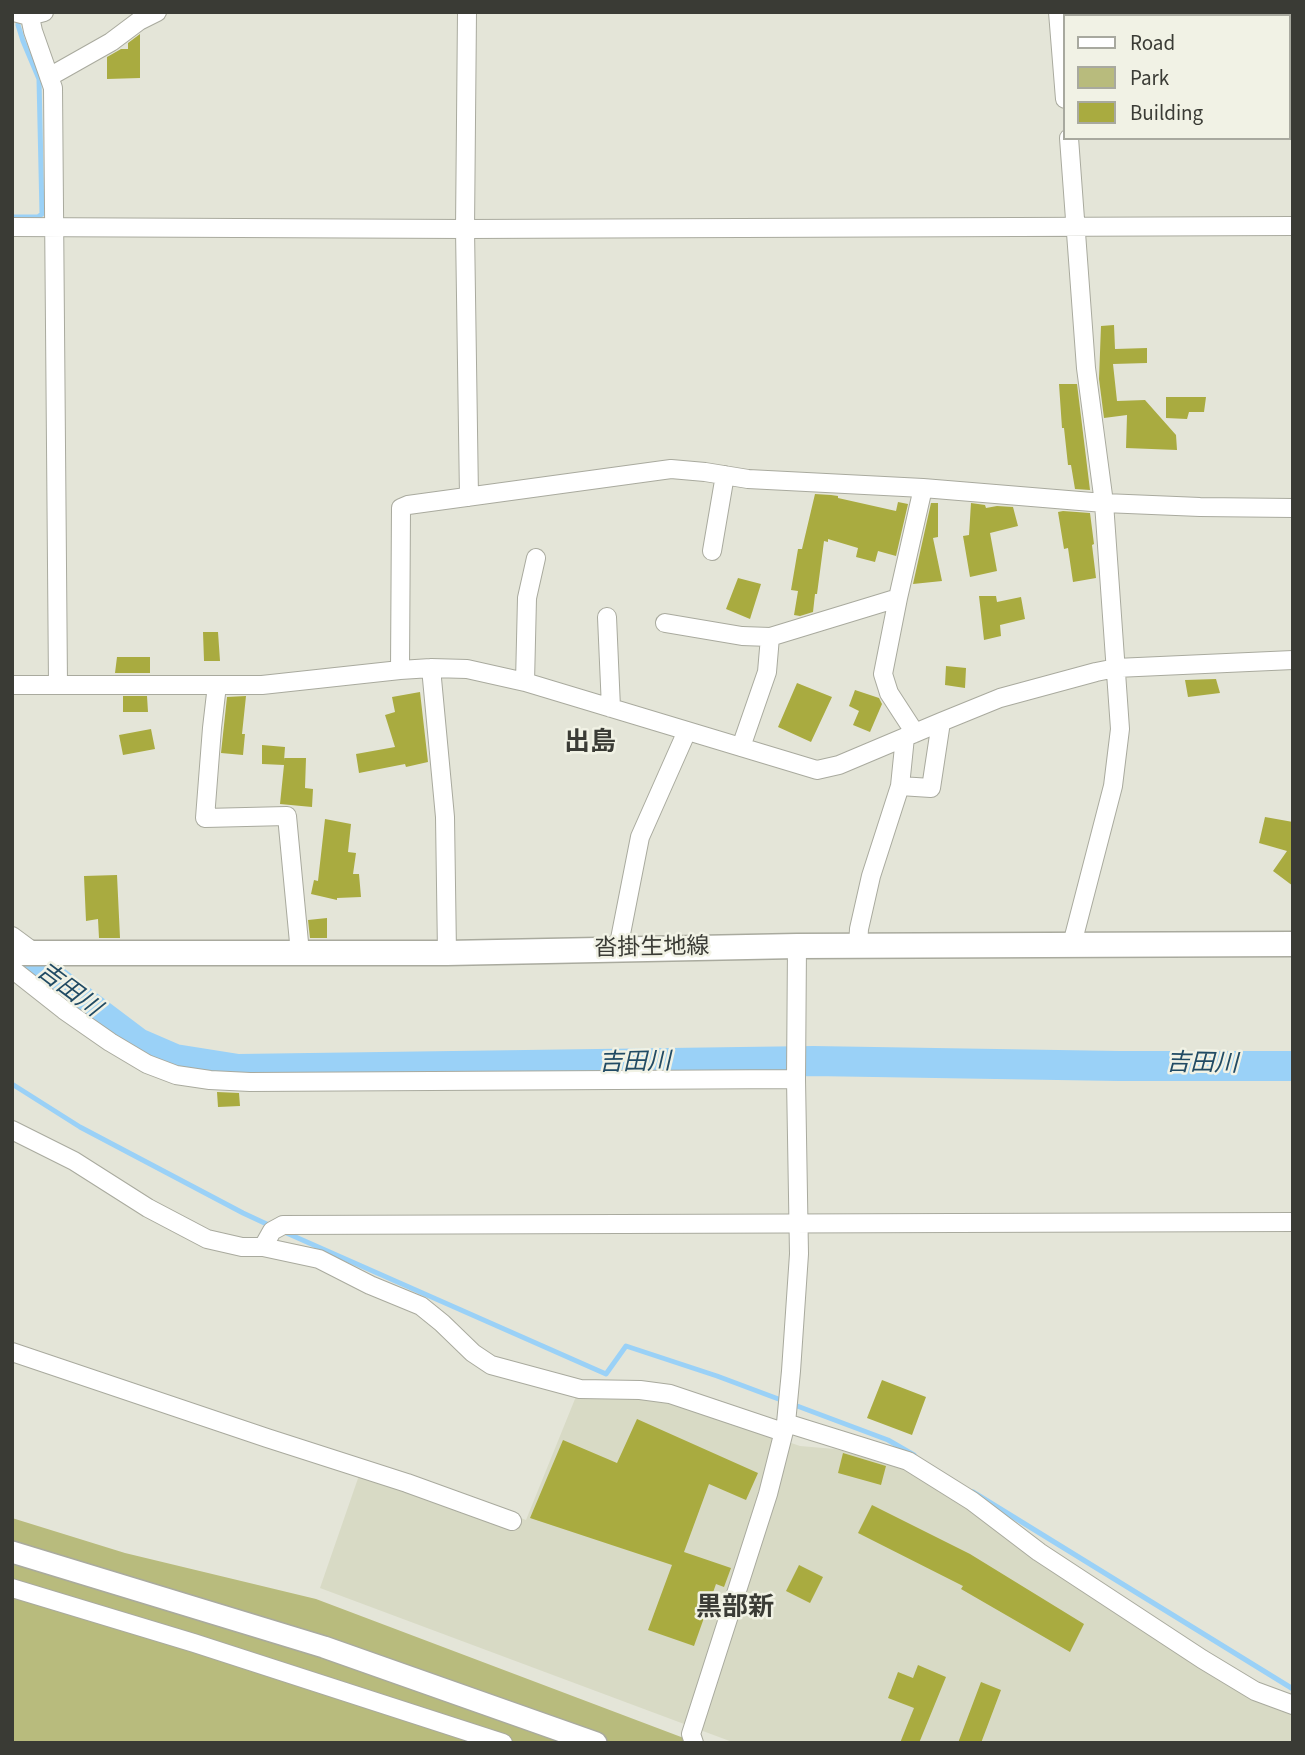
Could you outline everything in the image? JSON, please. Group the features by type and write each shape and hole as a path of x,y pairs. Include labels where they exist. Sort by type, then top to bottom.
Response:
{"main road":[{"name":"沓掛生地線","path":"27,953 447,953 797,946 1293,944"}],"street":[{"path":"49,77 111,42 139,20 158,12"},
{"path":"467,12 465,229 469,497"},
{"path":"1058,12 1064,87"},
{"path":"29,13 53,88 58,684"},
{"path":"1069,140 1086,368 1104,503 1121,729 1113,786 1072,944"},
{"path":"12,228 1293,226"},
{"path":"400,670 401,508 408,505 671,469 705,471 748,479 923,488 1104,503 1293,508"},
{"path":"712,551 725,475"},
{"path":"858,946 859,929 871,876 900,786 910,735 889,693 883,674 923,488"},
{"path":"525,682 527,598 536,558"},
{"path":"664,623 741,636 769,637 898,598"},
{"path":"607,617 611,708"},
{"path":"741,747 767,672 769,637"},
{"path":"12,685 262,685 400,670 467,669 525,682 817,770 839,765 1000,698 1116,668 1293,660"},
{"path":"431,668 445,817 447,953"},
{"path":"217,685 205,818 288,816 300,953"},
{"path":"900,786 931,788 941,722"},
{"path":"618,950 640,837 687,731"},
{"path":"12,936 27,953"},
{"path":"694,1743 691,1734 768,1494 785,1427 799,1254 797,946"},
{"path":"12,969 64,1010 147,1064 176,1075 210,1080 796,1079"},
{"path":"12,1130 74,1161 148,1208 207,1239 242,1247 264,1247 319,1259 370,1285 421,1306 442,1322 473,1353 491,1365 580,1389 639,1390 670,1394 908,1461 972,1501 1039,1552 1202,1659 1255,1691 1293,1705"},
{"path":"264,1247 272,1231 283,1225 1293,1222"},
{"path":"12,1352 407,1483 512,1521"},
{"path":"12,1552 324,1647 596,1743"},
{"path":"12,1588 206,1647 503,1743"}],"shaded area":[{"path":"577,1394 660,1398 800,1446 835,1449 896,1464 927,1478 999,1533 1128,1621 1255,1701 1293,1713 1293,1743 735,1743 320,1588 364,1461 526,1520"}],"green space":[{"path":"12,1518 125,1553 316,1599 697,1743 12,1743"}],"building":[{"path":"140,34 140,78 107,79 107,57 121,49 128,49 128,43"},
{"path":"1114,325 1115,349 1147,348 1147,363 1113,364 1117,401 1145,400 1176,435 1177,450 1126,448 1127,415 1104,418 1099,379 1101,326"},
{"path":"1059,384 1077,384 1090,490 1075,489 1062,428"},
{"path":"1166,397 1206,397 1204,412 1189,412 1187,419 1166,418"},
{"path":"815,494 838,496 896,511 898,502 908,504 896,556 878,551 875,562 856,557 858,548 828,539 828,542 824,541 813,612 800,616 794,615 798,591 791,590 798,549 802,549"},
{"path":"931,503 938,503 938,537 933,538 942,581 913,584"},
{"path":"971,503 985,505 986,508 1013,507 1018,526 990,533 997,571 970,577 963,536 969,535"},
{"path":"1058,512 1090,513 1096,578 1073,582 1068,548 1064,549"},
{"path":"738,578 761,584 750,619 726,609"},
{"path":"979,596 996,596 997,602 1021,597 1025,619 1000,625 1001,636 984,640"},
{"path":"203,632 218,632 220,661 204,661"},
{"path":"117,657 150,657 150,673 115,673"},
{"path":"946,666 966,668 965,688 945,685"},
{"path":"1216,679 1220,693 1188,697 1185,680"},
{"path":"797,683 832,697 811,742 778,727"},
{"path":"855,690 879,698 882,704 870,732 853,725 859,711 849,706"},
{"path":"420,692 428,762 359,773 356,754 395,747 385,715 395,712 392,697"},
{"path":"123,696 147,696 148,712 123,712"},
{"path":"246,696 243,755 221,753 227,697"},
{"path":"151,729 155,749 123,755 119,735"},
{"path":"262,745 285,747 284,758 306,758 305,788 313,789 312,807 280,804 284,765 262,764"},
{"path":"1265,817 1293,822 1293,886 1273,871 1287,851 1259,843"},
{"path":"325,819 351,824 348,852 356,853 353,874 359,874 361,897 337,900 311,894 314,880 318,881"},
{"path":"117,875 120,938 99,938 98,919 86,921 84,876"},
{"path":"327,918 327,938 310,938 308,920"},
{"path":"217,1092 239,1093 240,1106 218,1107"},
{"path":"882,1380 926,1397 912,1435 867,1418"},
{"path":"637,1419 758,1473 746,1500 709,1484 684,1552 731,1568 724,1587 716,1584 694,1646 648,1630 672,1565 530,1518 563,1440 617,1463"},
{"path":"843,1453 886,1466 881,1485 838,1473"},
{"path":"872,1505 970,1554 1084,1624 1070,1652 961,1589 963,1586 858,1533"},
{"path":"799,1565 823,1577 810,1603 786,1591"},
{"path":"918,1665 946,1677 919,1743 900,1743 914,1708 888,1698 898,1672 913,1678"},
{"path":"981,1682 1001,1690 981,1743 958,1743"}],"waterway":[{"path":"12,217 38,217 42,214 39,79 23,41 18,25 19,15"},
{"name":"吉田川","path":"12,948 138,1043 175,1059 238,1069 813,1061 1293,1066"},
{"path":"12,1084 80,1127 273,1227"},
{"path":"282,1231 606,1374 626,1346 717,1376 888,1440 914,1455"},
{"path":"973,1492 1293,1689"}],"district":[{"name":"出島","path":"590,744"},
{"name":"黒部新","path":"735,1609"}]}
